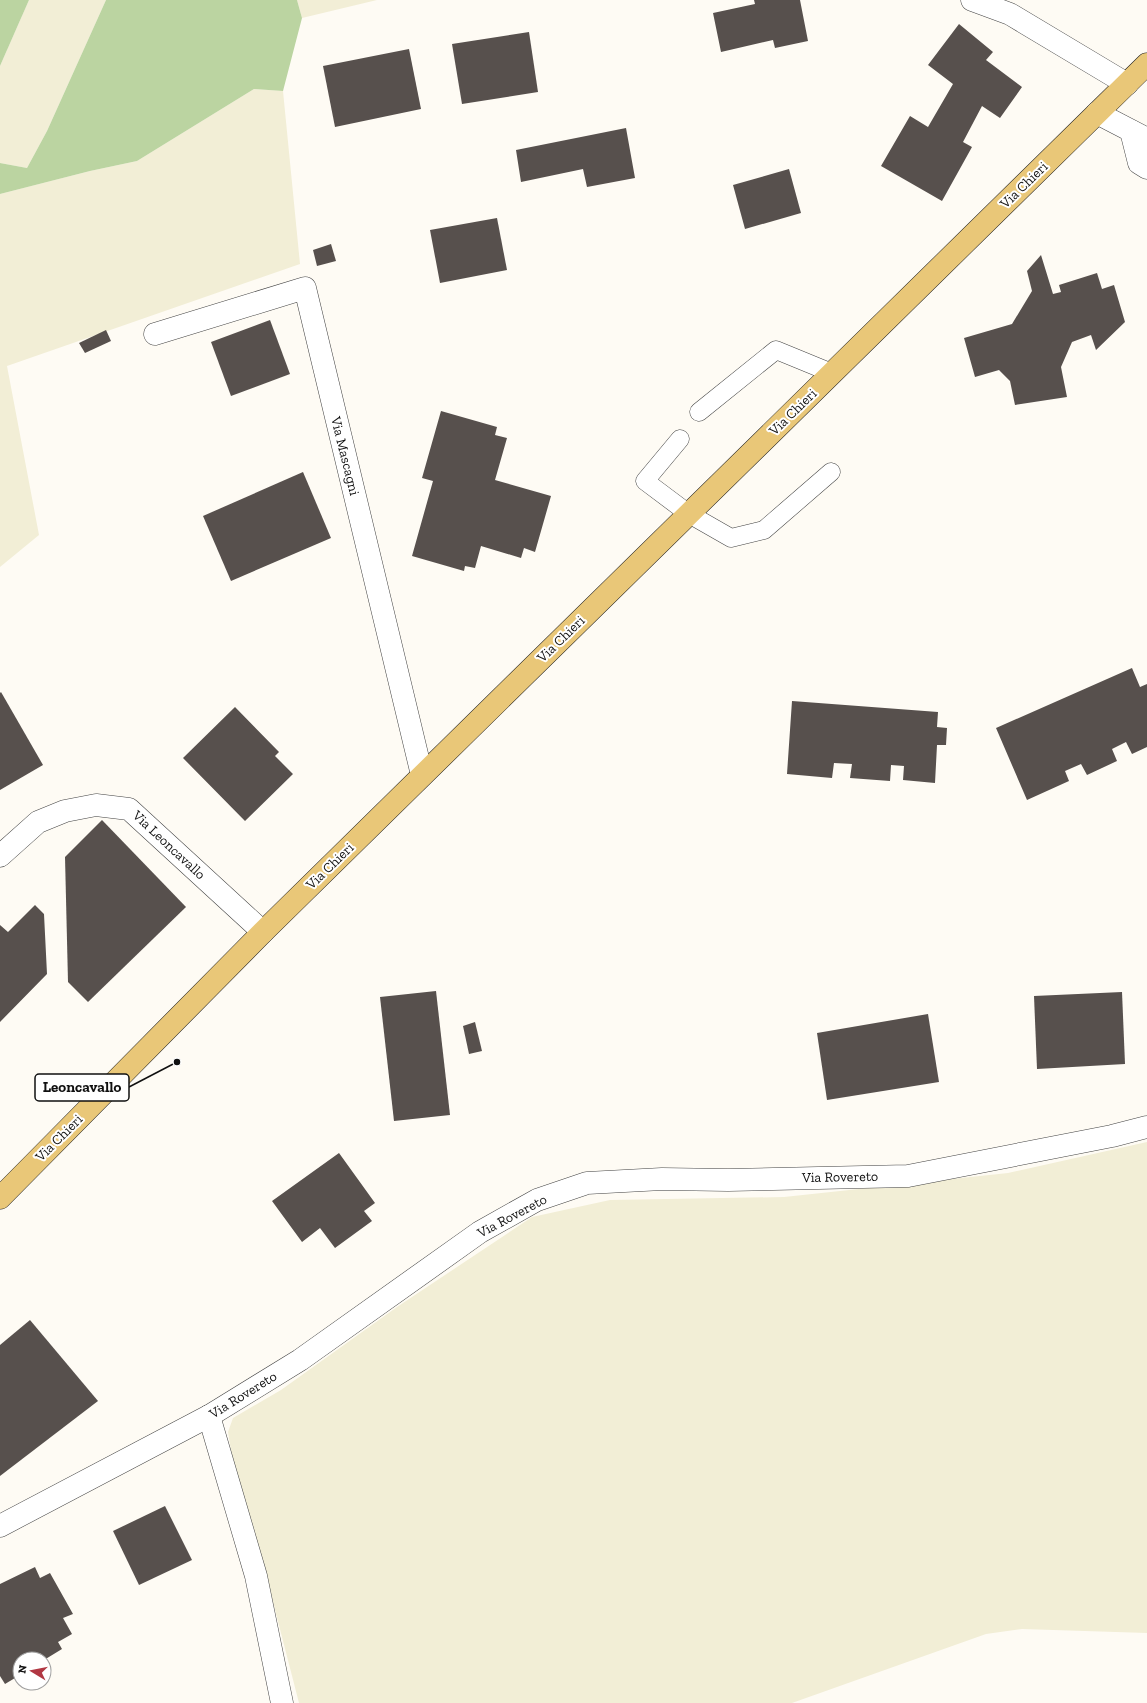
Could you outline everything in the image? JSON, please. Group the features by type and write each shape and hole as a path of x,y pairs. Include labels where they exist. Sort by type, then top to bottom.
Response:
{"main road":[{"name":"Via Chieri","path":"0,1198 263,932 1147,64"}],"street":[{"path":"972,0 1010,14 1127,84"},
{"path":"1097,113 1139,135 1139,163 1147,168"},
{"name":"Via Mascagni","path":"155,334 305,288 422,775"},
{"name":"Via Leoncavallo","path":"0,856 38,822 65,810 96,805 129,809 263,932"},
{"name":"Via Rovereto","path":"0,1526 209,1416 300,1360 480,1232 537,1200 587,1183 662,1179 736,1180 908,1176 1112,1136 1147,1127"},
{"path":"209,1416 256,1576 282,1703"}],"lane":[{"path":"699,412 776,350 832,373"},
{"path":"680,440 645,481 689,514 731,538 764,530 831,472"}],"shaded area":[{"path":"29,0 106,0 47,131 27,168 0,163 0,66"},
{"path":"297,0 377,0 302,18"},
{"path":"254,89 283,91 300,264 7,366 39,535 0,567 0,194 90,171 137,161"},
{"path":"1147,1142 1147,1633 1022,1629 986,1634 792,1703 299,1703 273,1602 233,1463 228,1432 233,1418 281,1390 397,1307 532,1217 610,1200 784,1197 1008,1173"}],"green space":[{"path":"0,0 29,0 0,66"},
{"path":"106,0 297,0 302,18 283,91 254,89 137,161 90,171 0,194 0,163 27,168 47,131"}],"building":[{"path":"754,0 800,0 808,41 775,48 773,40 721,52 713,13 755,4"},
{"path":"959,24 993,52 986,60 1022,87 1000,118 982,106 963,142 972,147 942,201 881,166 910,116 928,127 953,84 928,65"},
{"path":"529,32 538,92 462,104 452,44"},
{"path":"409,49 421,109 335,127 323,66"},
{"path":"626,128 635,178 587,187 583,169 521,182 516,150"},
{"path":"789,169 801,213 745,229 733,185"},
{"path":"497,218 507,270 440,283 430,230"},
{"path":"331,244 336,261 317,266 313,250"},
{"path":"1041,255 1053,294 1061,292 1059,285 1097,273 1102,289 1114,285 1125,322 1096,350 1091,335 1072,342 1061,367 1067,397 1015,405 1010,381 999,370 975,377 964,338 1012,324 1032,291 1027,271"},
{"path":"270,320 290,374 231,396 211,342"},
{"path":"106,330 111,341 85,353 79,343"},
{"path":"441,411 497,427 495,435 507,438 495,480 551,496 535,552 524,548 521,558 481,546 475,568 465,566 464,571 412,556 433,481 422,478"},
{"path":"303,472 331,538 231,581 203,516"},
{"path":"1132,668 1140,687 1147,684 1147,747 1132,754 1126,742 1112,749 1117,761 1087,775 1081,764 1065,771 1069,781 1027,800 996,728"},
{"path":"1,692 43,765 0,790 0,693"},
{"path":"792,701 938,712 937,727 947,728 946,745 937,745 935,783 903,780 904,766 891,765 890,781 850,778 852,764 834,763 832,778 787,774"},
{"path":"235,707 279,752 275,756 293,774 245,821 183,758"},
{"path":"102,820 186,907 88,1002 68,982 65,857"},
{"path":"35,905 44,914 47,974 0,1022 0,925 8,932"},
{"path":"436,991 450,1115 394,1121 380,997"},
{"path":"1122,992 1125,1064 1037,1069 1034,996"},
{"path":"928,1014 939,1082 827,1100 817,1033"},
{"path":"475,1022 482,1051 469,1054 463,1026"},
{"path":"339,1153 375,1203 364,1211 372,1221 335,1248 320,1228 302,1242 272,1201"},
{"path":"30,1320 98,1401 0,1476 0,1345"},
{"path":"165,1506 192,1560 139,1585 113,1531"},
{"path":"35,1567 40,1578 50,1573 73,1614 63,1618 72,1634 58,1642 62,1649 52,1655 52,1651 12,1651 12,1680 5,1684 0,1676 0,1584"}],"place":[{"name":"Leoncavallo","path":"177,1062"}]}
